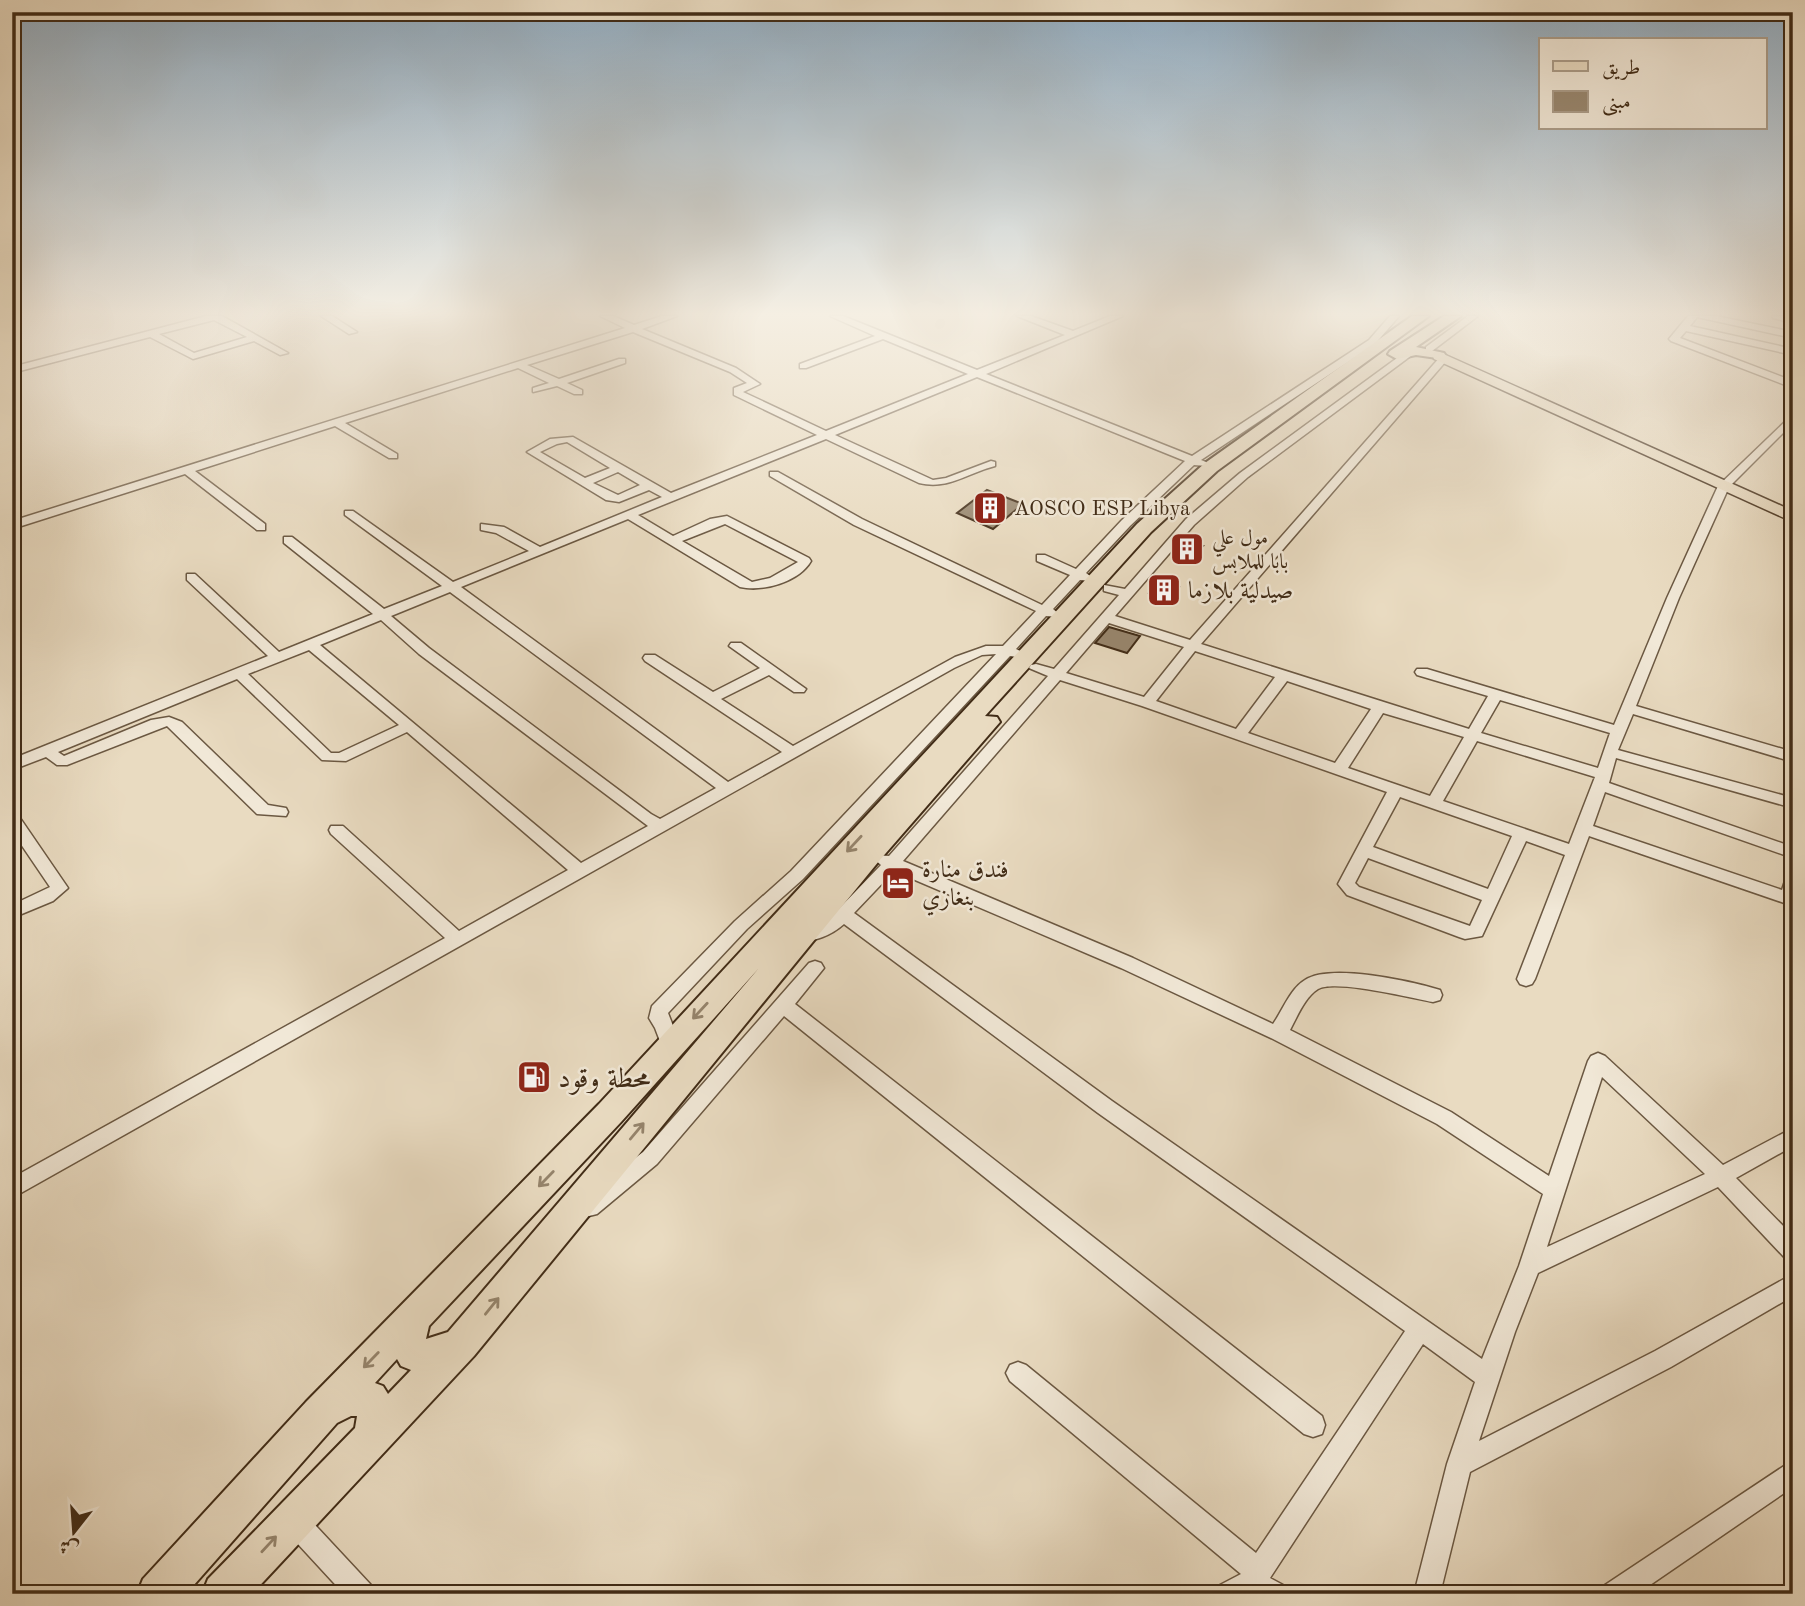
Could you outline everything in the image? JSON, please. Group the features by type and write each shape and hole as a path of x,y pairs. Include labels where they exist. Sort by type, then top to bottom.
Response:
{"highway":[{"path":"223,1594 461,1344 560,1222 804,934 881,859 1031,662 1052,614 1102,585 1114,548 1202,464 1339,391"},
{"path":"158,1594 319,1415 610,1113 670,1044 1102,585 1223,473 1281,430 1347,391"},
{"path":"417,1313 408,1328 408,1342 414,1354 430,1357 461,1344"},
{"path":"319,1415 345,1397 370,1399 375,1405 376,1417 370,1441"}],"main road":[{"path":"1520,391 1793,517"}],"street":[{"path":"12,525 432,391"},
{"path":"738,391 824,436 931,484 944,484 981,466 992,464"},
{"path":"12,765 937,391"},
{"path":"1021,391 1202,464 1304,391"},
{"path":"1147,703 1388,391"},
{"path":"1526,979 1618,731 1673,598 1724,486 1793,417"},
{"path":"335,422 393,456"},
{"path":"650,485 614,499 532,452 538,446 566,439 650,485 671,498"},
{"path":"583,482 619,468"},
{"path":"186,470 199,477 261,527"},
{"path":"774,474 858,522 1052,614"},
{"path":"349,513 727,789"},
{"path":"629,515 672,541 754,587 799,568 805,561 727,520 714,522 672,541"},
{"path":"485,527 500,530 539,551"},
{"path":"288,540 424,651 645,818 660,826"},
{"path":"1041,558 1102,585 1108,618"},
{"path":"191,577 277,657"},
{"path":"1031,662 1108,618 1380,707 1472,734 1793,853"},
{"path":"310,644 579,871"},
{"path":"736,646 799,689"},
{"path":"12,1189 456,938 979,650 1031,662 1575,852"},
{"path":"650,658 792,751"},
{"path":"712,698 769,669"},
{"path":"1422,672 1618,731"},
{"path":"239,673 327,757 341,758 408,726"},
{"path":"1239,735 1284,676"},
{"path":"1434,803 1496,694"},
{"path":"1339,769 1380,707"},
{"path":"1628,708 1793,757"},
{"path":"47,750 62,762 156,723 169,721 177,725 263,810 280,812"},
{"path":"1610,752 1793,803"},
{"path":"1396,789 1346,884 1348,888 1465,933 1476,932 1522,833"},
{"path":"12,819 60,888 47,897 12,912"},
{"path":"1582,828 1790,899 1793,879"},
{"path":"338,830 456,938"},
{"path":"1364,850 1492,897"},
{"path":"804,934 824,929 843,914 881,859 1127,963 1277,1032 1444,1118 1555,1191"},
{"path":"843,914 1105,1107 1489,1378"},
{"path":"560,1222 593,1205 650,1158 815,968"},
{"path":"1277,1032 1311,984 1325,979 1355,981 1433,995"},
{"path":"783,1005 1313,1425"},
{"path":"1427,1594 1459,1464 1503,1332 1530,1266 1598,1061 1721,1176 1793,1251"},
{"path":"1530,1266 1721,1176 1793,1136"},
{"path":"1459,1464 1663,1359 1793,1284"},
{"path":"1018,1373 1252,1586 1420,1328"},
{"path":"1614,1594 1793,1472"},
{"path":"292,1519 362,1594"}],"building":[{"name":"AOSCO ESP Libya","path":"987,490 1023,504 993,529 957,513"},
{"name":"مول علي بابا للملابس","path":"1184,540 1203,546 1190,558 1173,553"},
{"name":"صيدلية بلازما","path":"1159,582 1179,587 1169,599 1149,593"},
{"path":"1109,627 1140,636 1127,653 1095,643"}],"place":[{"name":"AOSCO ESP Libya","path":"990,508"},
{"name":"مول علي بابا للملابس","path":"1187,549"},
{"name":"صيدلية بلازما","path":"1164,590"},
{"name":"فندق منارة بنغازي","path":"898,883"},
{"name":"محطة وقود","path":"534,1077"}]}
